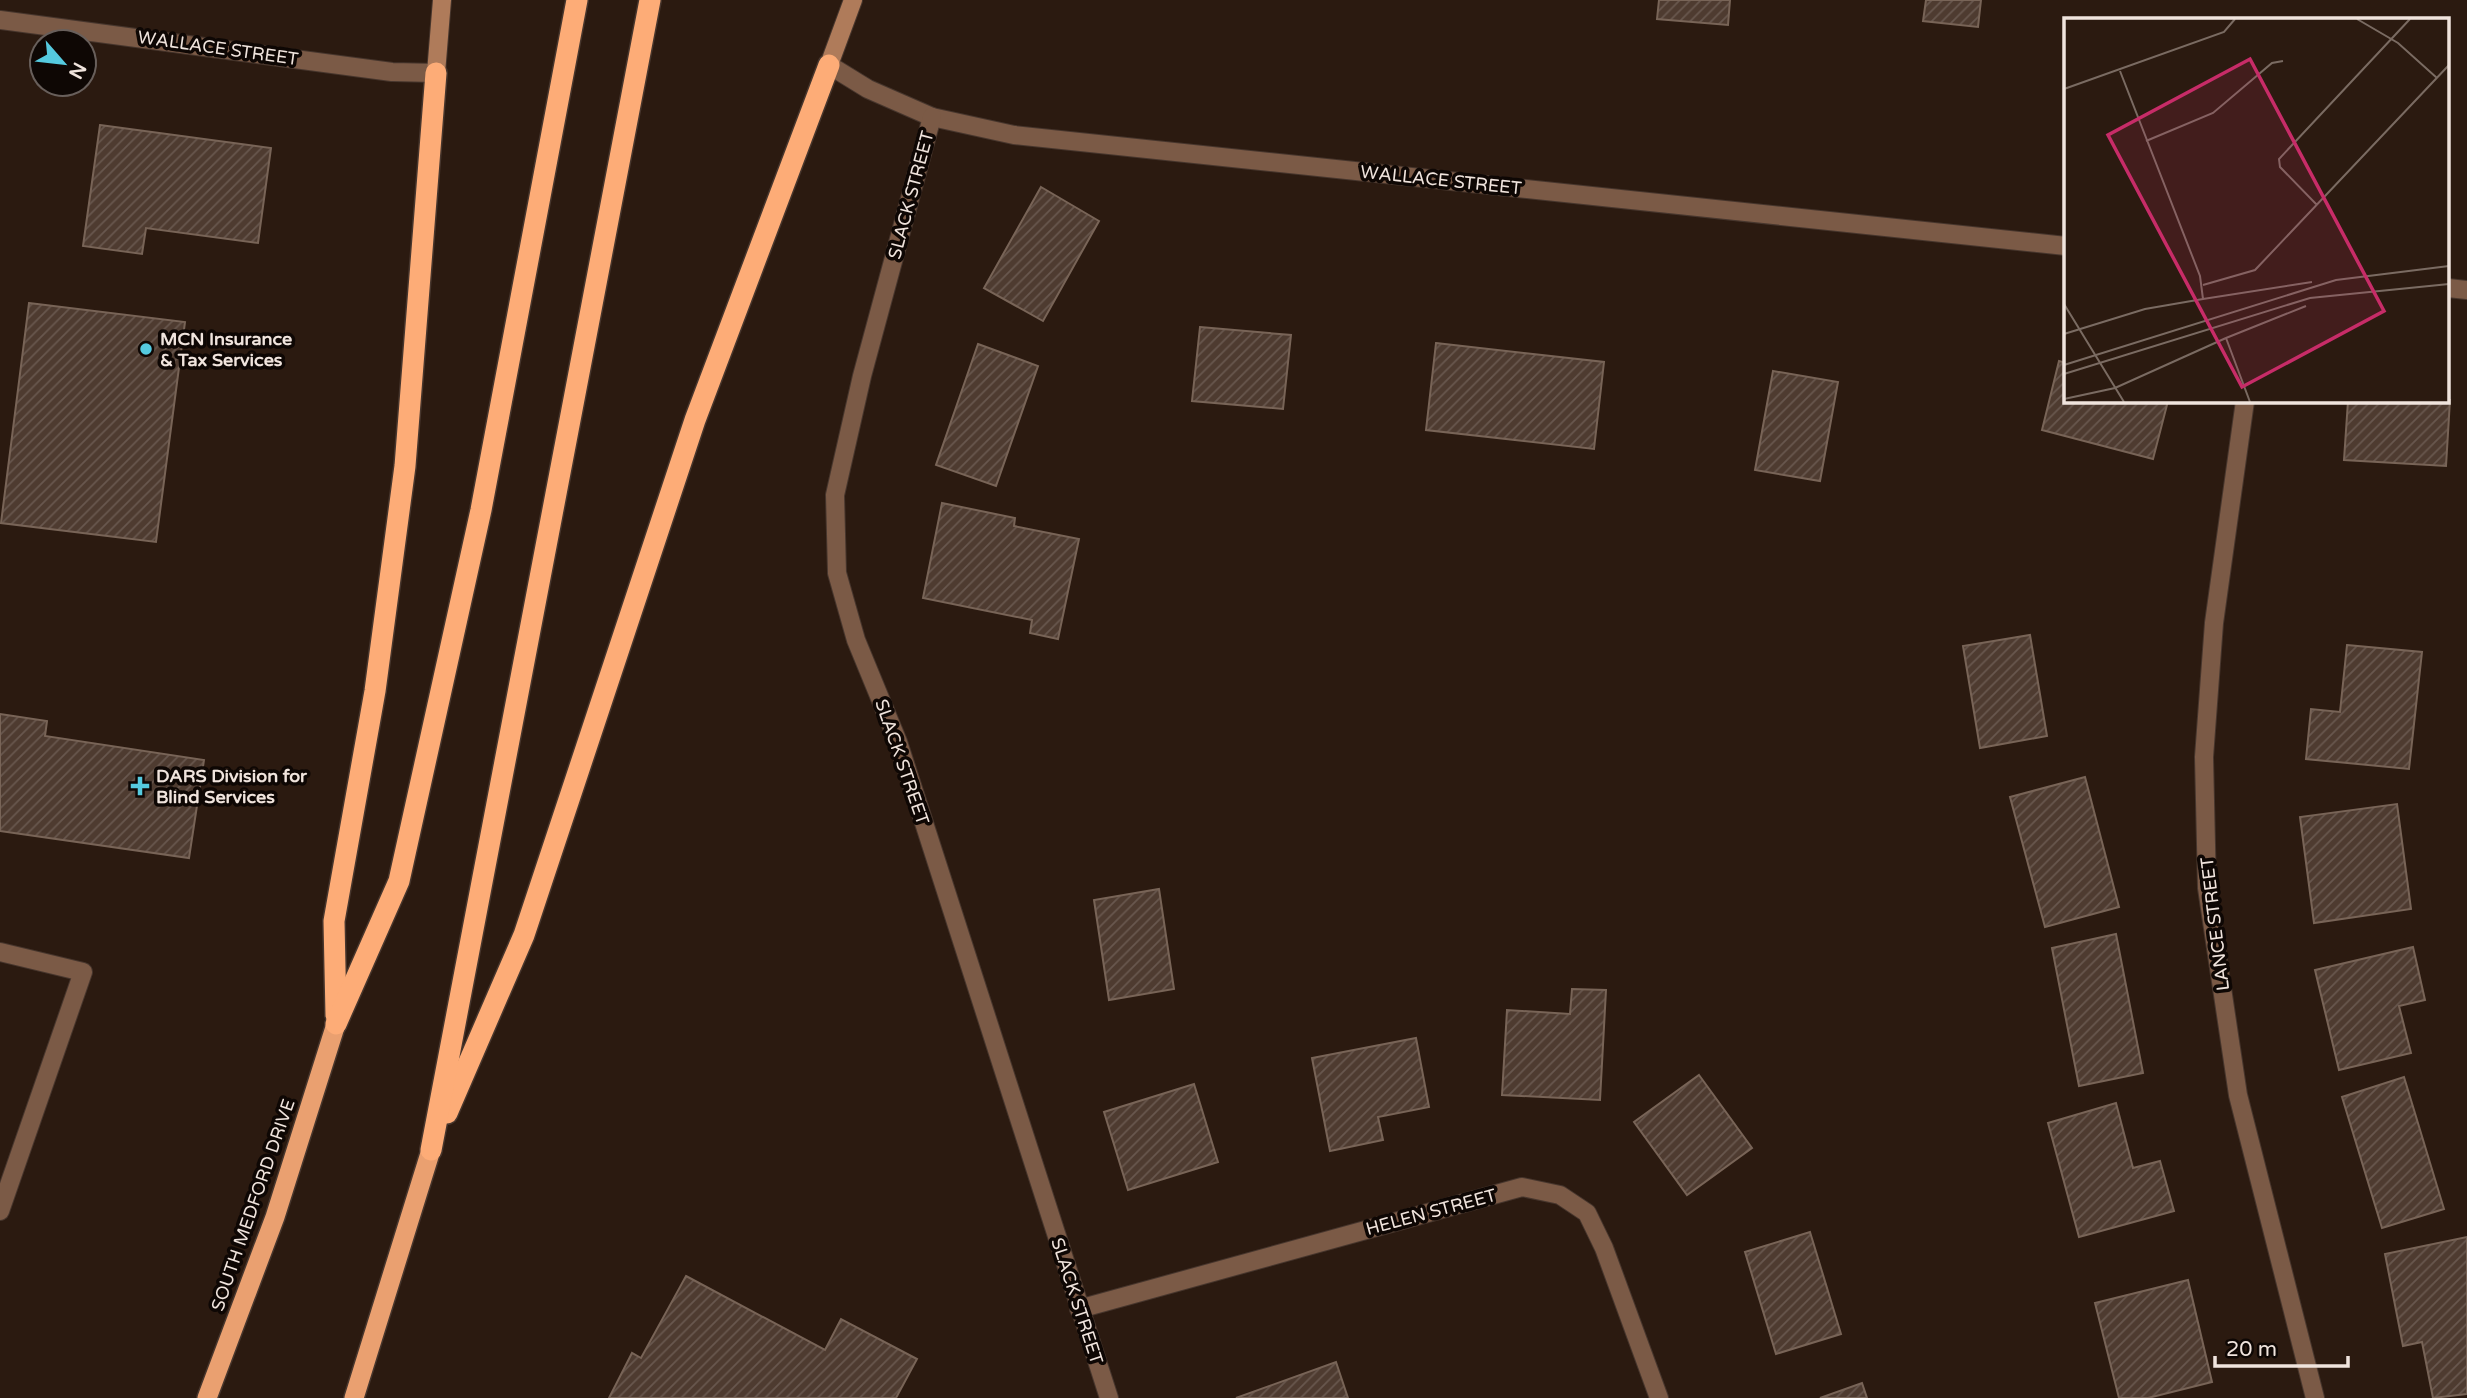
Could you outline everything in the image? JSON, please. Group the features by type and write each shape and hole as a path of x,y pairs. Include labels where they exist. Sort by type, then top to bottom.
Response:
{"highway":[{"path":"336,1024 399,881 481,510 577,0"},
{"path":"431,1150 650,0"},
{"path":"354,1398 431,1150 524,935 695,420 829,65"},
{"path":"336,1024 334,920 375,691 405,466 436,74"},
{"name":"SOUTH MEDFORD DRIVE","path":"207,1398 275,1217 336,1024"}],"main road":[{"path":"436,74 442,0"},
{"path":"829,65 853,0"}],"street":[{"name":"WALLACE STREET","path":"0,20 392,72 436,74"},
{"name":"WALLACE STREET","path":"829,65 868,89 932,117 1014,135 2064,246"},
{"name":"SLACK STREET","path":"932,117 862,376 835,495 836,573 856,640 898,742 1109,1398"},
{"name":"LANCE STREET","path":"2245,402 2214,622 2204,757 2207,888 2238,1095 2315,1398"},
{"path":"0,952 83,972 0,1211"},
{"name":"HELEN STREET","path":"1079,1309 1522,1187 1560,1195 1587,1213 1604,1248 1659,1398"}],"building":[{"path":"1659,0 1730,0 1728,25 1657,19"},
{"path":"1926,0 1981,0 1978,27 1923,21"},
{"path":"100,125 271,148 258,243 146,228 142,254 83,246"},
{"path":"1041,187 1099,221 1043,321 984,288"},
{"path":"29,303 185,322 156,542 1,523"},
{"path":"1200,327 1291,335 1283,409 1192,401"},
{"path":"1436,343 1604,362 1594,449 1426,430"},
{"path":"978,344 1038,366 996,486 936,465"},
{"path":"2059,361 2064,362 2064,402 2168,402 2153,459 2042,430"},
{"path":"1773,371 1838,382 1820,481 1755,470"},
{"path":"2348,402 2450,402 2446,466 2344,460"},
{"path":"942,503 1015,518 1014,526 1079,539 1058,639 1030,633 1032,620 923,598"},
{"path":"2030,635 2047,736 1980,748 1963,646"},
{"path":"2347,645 2422,652 2409,769 2306,759 2311,709 2340,712"},
{"path":"0,714 47,721 45,736 204,760 189,858 0,831"},
{"path":"2085,777 2119,907 2045,927 2010,797"},
{"path":"2397,804 2411,909 2314,923 2300,817"},
{"path":"1159,889 1174,989 1109,1000 1094,900"},
{"path":"2116,934 2143,1073 2079,1086 2052,948"},
{"path":"2413,947 2425,1000 2399,1006 2411,1053 2339,1070 2315,970"},
{"path":"1572,989 1606,990 1600,1100 1502,1095 1507,1010 1570,1014"},
{"path":"1416,1038 1429,1107 1378,1117 1383,1140 1330,1151 1312,1058"},
{"path":"1699,1075 1752,1148 1687,1195 1634,1122"},
{"path":"2404,1077 2444,1209 2382,1228 2342,1097"},
{"path":"1194,1084 1218,1162 1128,1190 1104,1112"},
{"path":"2116,1103 2133,1168 2160,1161 2174,1211 2079,1237 2048,1123"},
{"path":"1810,1232 1841,1334 1776,1354 1745,1252"},
{"path":"2467,1237 2467,1394 2433,1398 2422,1342 2403,1346 2385,1254"},
{"path":"686,1276 825,1350 841,1319 917,1359 896,1398 609,1398 632,1353 641,1358"},
{"path":"2188,1280 2212,1382 2148,1398 2119,1398 2095,1303"},
{"path":"1336,1362 1348,1398 1236,1398"},
{"path":"1862,1383 1867,1398 1820,1398"}],"place":[{"name":"MCN Insurance & Tax Services","path":"146,349"},
{"name":"DARS Division for Blind Services","path":"140,786"}]}
